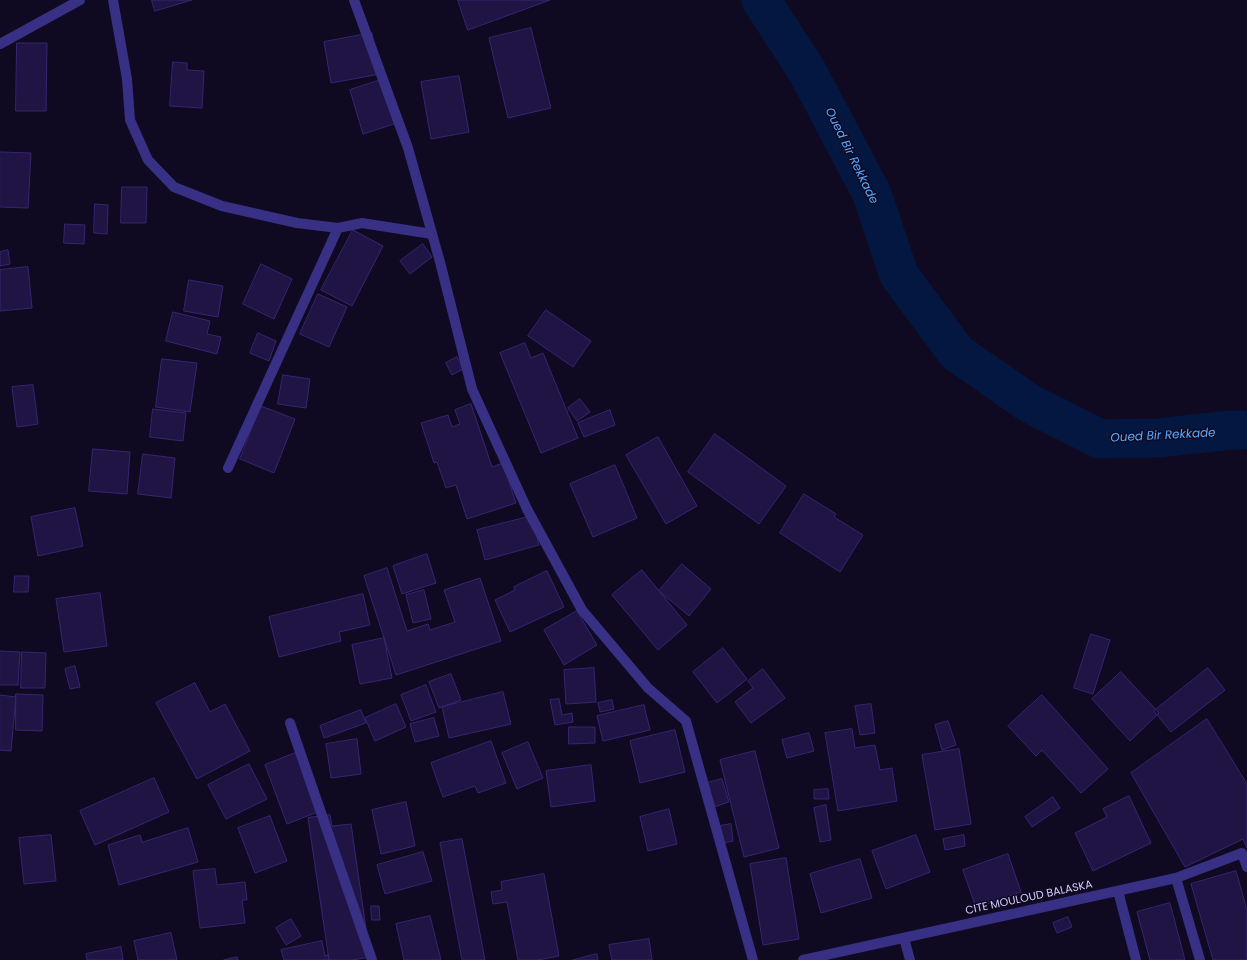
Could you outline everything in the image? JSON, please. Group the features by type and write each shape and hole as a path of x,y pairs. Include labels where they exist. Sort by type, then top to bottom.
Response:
{"street":[{"path":"0,44 80,0"},
{"path":"113,0 126,79 130,120 148,160 174,187 222,206 297,223 338,228 362,223 432,234"},
{"path":"354,0 408,148 472,389 527,509 582,610 648,688 686,721 753,960"},
{"path":"228,468 338,228"},
{"path":"290,724 372,960"},
{"name":"CITE MOULOUD BALASKA","path":"803,960 1176,878 1242,853 1247,867"},
{"path":"1176,878 1200,960"},
{"path":"1118,891 1136,960"},
{"path":"904,938 910,960"}],"building":[{"path":"152,0 192,0 155,11"},
{"path":"458,0 550,0 468,30"},
{"path":"531,28 551,108 508,118 489,38"},
{"path":"372,33 380,74 331,83 324,42"},
{"path":"17,43 47,43 46,111 16,111"},
{"path":"173,62 187,63 187,70 204,71 202,108 170,106"},
{"path":"459,76 469,132 431,139 421,82"},
{"path":"384,79 397,123 363,134 350,90"},
{"path":"0,152 31,153 28,208 0,207"},
{"path":"122,187 147,187 146,223 121,223"},
{"path":"95,204 108,205 107,234 94,233"},
{"path":"65,224 85,225 84,244 64,243"},
{"path":"353,230 383,246 352,306 321,290"},
{"path":"423,244 432,257 410,274 400,261"},
{"path":"8,250 10,264 0,266 0,252"},
{"path":"261,264 292,279 274,319 243,304"},
{"path":"28,267 32,308 0,311 0,270"},
{"path":"189,280 223,286 218,317 184,311"},
{"path":"318,294 347,307 329,347 300,334"},
{"path":"546,310 591,341 573,367 528,336"},
{"path":"173,312 210,321 207,334 221,337 217,354 166,341"},
{"path":"258,333 276,341 269,361 250,353"},
{"path":"525,343 531,358 543,353 578,438 541,453 500,353"},
{"path":"457,357 463,369 452,375 446,363"},
{"path":"162,359 197,363 190,412 156,407"},
{"path":"283,375 310,379 306,408 278,404"},
{"path":"33,385 38,424 17,427 12,387"},
{"path":"580,399 590,412 577,421 568,408"},
{"path":"471,404 492,467 503,463 516,503 467,519 456,485 446,488 437,462 434,463 421,423 448,415 452,427 460,424 455,410"},
{"path":"261,406 295,419 274,473 240,459"},
{"path":"153,409 186,413 183,441 150,437"},
{"path":"610,410 615,425 584,437 578,423"},
{"path":"715,434 786,486 759,524 688,472"},
{"path":"658,437 697,506 666,524 626,455"},
{"path":"93,449 130,452 127,494 89,491"},
{"path":"143,454 175,458 171,498 138,494"},
{"path":"615,465 637,518 593,537 570,484"},
{"path":"804,494 836,514 834,517 863,535 840,572 780,533"},
{"path":"75,508 83,546 38,556 31,517"},
{"path":"532,516 539,545 485,560 477,530"},
{"path":"427,554 436,583 402,594 393,566"},
{"path":"682,564 711,589 689,616 659,591"},
{"path":"387,568 407,631 428,624 430,630 455,622 444,590 480,578 501,641 396,675 364,576"},
{"path":"642,570 687,625 658,650 612,595"},
{"path":"547,571 564,607 510,632 495,600 515,590 514,587"},
{"path":"15,576 29,576 28,592 14,592"},
{"path":"424,590 431,619 413,623 406,595"},
{"path":"100,593 107,646 64,652 56,599"},
{"path":"363,594 370,625 339,632 341,641 279,657 269,617"},
{"path":"577,611 597,645 564,665 544,630"},
{"path":"1091,634 1110,640 1093,694 1074,688"},
{"path":"384,638 392,678 360,684 352,645"},
{"path":"723,648 747,679 717,703 693,672"},
{"path":"0,651 20,652 18,685 0,685"},
{"path":"22,652 46,653 45,688 21,688"},
{"path":"75,666 80,687 70,689 65,669"},
{"path":"594,668 596,702 566,704 564,670"},
{"path":"1208,668 1225,690 1171,732 1154,711"},
{"path":"763,669 785,698 751,723 735,702 753,688 748,681"},
{"path":"1121,672 1159,713 1130,741 1092,699"},
{"path":"451,674 461,700 439,708 429,682"},
{"path":"195,683 210,712 225,704 250,751 197,779 156,703"},
{"path":"426,685 436,712 411,721 401,695"},
{"path":"503,692 511,724 449,738 442,707"},
{"path":"16,694 43,695 42,731 16,730"},
{"path":"0,695 16,697 11,751 0,750"},
{"path":"1042,695 1108,769 1081,793 1042,750 1036,756 1008,726"},
{"path":"559,699 562,715 572,713 573,722 555,725 550,700"},
{"path":"612,700 614,709 600,712 598,703"},
{"path":"396,704 406,727 375,741 365,718"},
{"path":"871,704 875,733 860,735 855,706"},
{"path":"644,705 650,730 603,741 597,716"},
{"path":"361,710 366,723 324,738 320,726"},
{"path":"434,718 439,736 415,742 410,724"},
{"path":"1207,719 1247,784 1247,848 1243,839 1185,867 1131,773"},
{"path":"948,721 956,745 942,750 935,725"},
{"path":"569,727 595,727 595,743 569,744"},
{"path":"852,729 855,748 875,745 880,770 892,768 897,801 838,811 825,733"},
{"path":"675,730 685,772 640,783 630,741"},
{"path":"809,733 814,751 787,758 782,740"},
{"path":"357,739 361,774 331,778 326,744"},
{"path":"491,741 506,783 478,793 475,786 443,797 431,763"},
{"path":"528,742 543,778 517,789 502,753"},
{"path":"959,749 971,824 935,830 922,755"},
{"path":"755,751 779,848 744,857 720,760"},
{"path":"298,752 320,811 287,824 265,765"},
{"path":"249,764 267,799 226,819 208,785"},
{"path":"591,765 595,801 551,807 546,771"},
{"path":"154,778 169,812 95,845 80,811"},
{"path":"722,779 729,802 714,807 707,783"},
{"path":"828,789 829,799 814,799 814,790"},
{"path":"1129,796 1151,843 1093,871 1075,833 1107,817 1103,809"},
{"path":"1053,797 1060,808 1032,827 1025,817"},
{"path":"406,802 415,846 381,854 372,810"},
{"path":"826,805 831,840 820,842 814,808"},
{"path":"669,809 677,844 648,851 640,817"},
{"path":"330,815 332,826 351,824 370,957 352,960 329,960 308,818"},
{"path":"270,816 287,861 255,873 238,828"},
{"path":"731,824 733,841 722,843 720,826"},
{"path":"188,828 198,862 119,885 108,845 140,835 142,842"},
{"path":"51,835 56,881 24,884 19,838"},
{"path":"916,835 930,872 886,889 872,851"},
{"path":"964,835 965,846 945,850 943,839"},
{"path":"462,839 485,960 462,960 440,843"},
{"path":"423,852 432,881 385,894 377,865"},
{"path":"1008,854 1021,892 976,908 963,870"},
{"path":"786,858 799,939 763,945 750,864"},
{"path":"860,859 872,898 821,913 810,874"},
{"path":"215,869 217,885 245,882 247,900 242,900 245,923 200,928 193,871"},
{"path":"1236,871 1247,910 1247,960 1213,960 1191,884"},
{"path":"544,874 559,956 538,960 518,960 507,902 493,904 491,892 502,890 501,882"},
{"path":"1170,903 1185,960 1150,960 1137,912"},
{"path":"371,906 379,906 380,920 372,920"},
{"path":"430,916 441,960 404,960 396,924"},
{"path":"1068,917 1072,927 1057,933 1053,923"},
{"path":"291,919 301,936 286,945 276,928"},
{"path":"171,933 177,960 138,960 134,941"},
{"path":"649,939 652,960 612,960 609,945"},
{"path":"322,941 325,956 328,955 329,960 284,960 281,950"},
{"path":"121,947 123,960 87,960 86,954"},
{"path":"597,954 598,960 573,960"},
{"path":"237,957 238,960 224,960"}],"waterway":[{"name":"Oued Bir Rekkade","path":"761,0 807,71 872,194 899,275 957,353 1029,403 1100,439 1158,438 1232,430 1247,430"}]}
